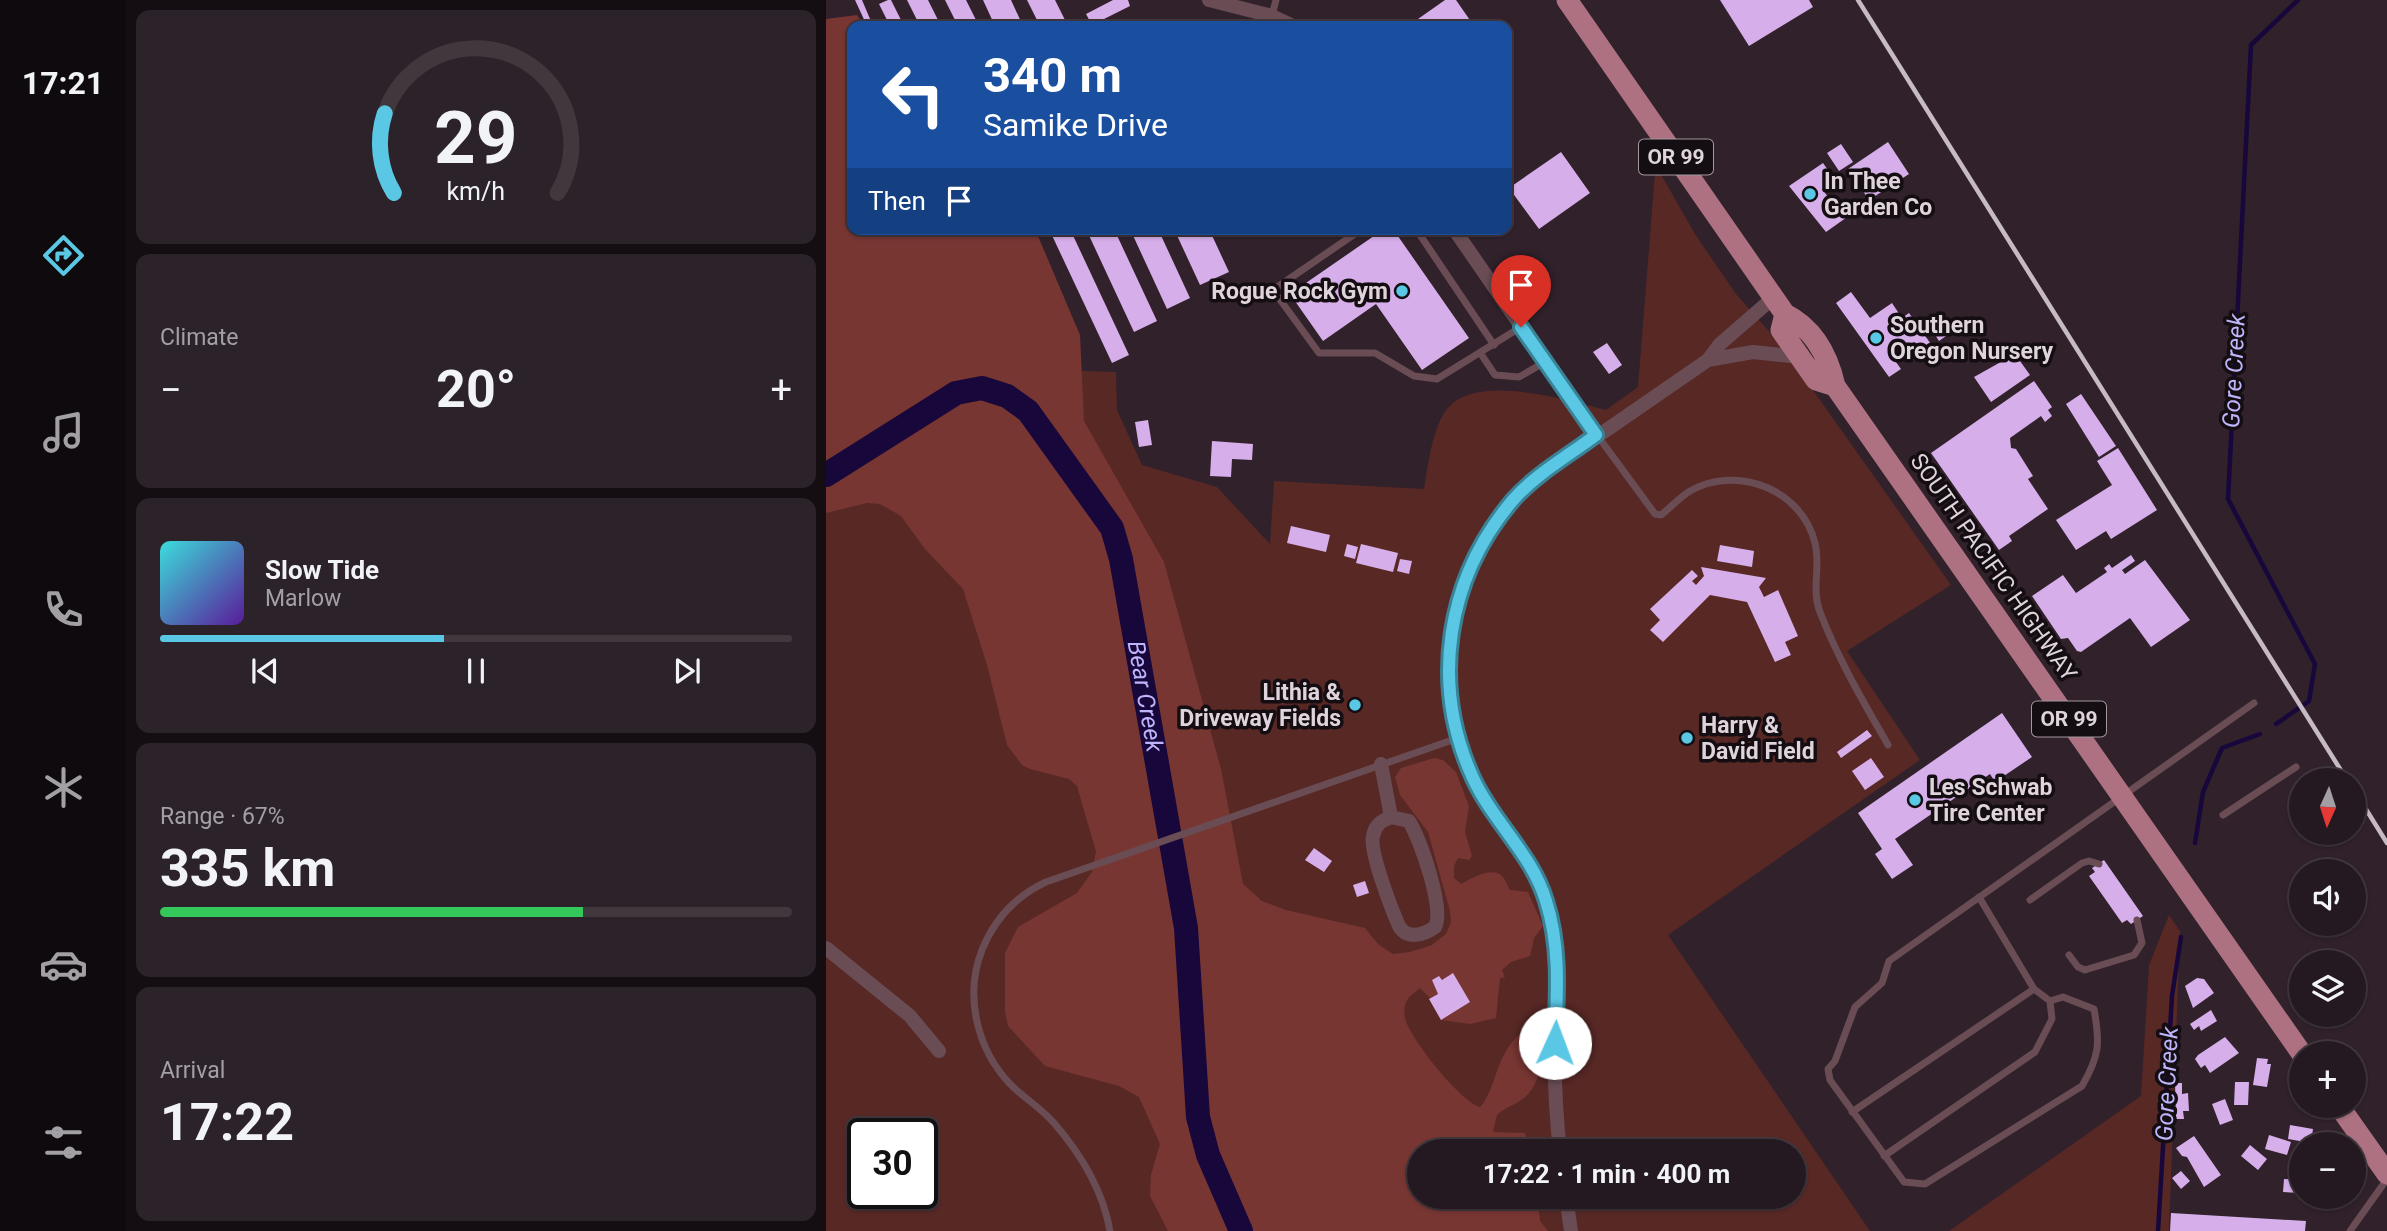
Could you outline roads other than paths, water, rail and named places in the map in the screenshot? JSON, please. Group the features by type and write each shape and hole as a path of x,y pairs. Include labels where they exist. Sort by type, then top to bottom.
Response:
{"main road":[{"name":"SOUTH PACIFIC HIGHWAY","path":"1567,0 1779,306 1803,323 1829,363 1835,386 2293,1041"},
{"name":"SOUTH PACIFIC HIGHWAY","path":"1779,306 1781,330 1800,358 1816,380 1835,386"},
{"path":"2347,1118 2387,1177"}],"street":[{"path":"1209,0 1282,21"},
{"path":"1458,235 1596,435"},
{"path":"1559,1139 1555,1043 1558,958 1551,917 1527,858 1482,795 1458,738 1451,715 1448,655 1455,611 1473,560 1514,499 1534,480 1708,360 1720,344 1779,306"},
{"path":"1708,360 1753,352 1800,358"},
{"path":"1381,764 1391,817"},
{"path":"1391,817 1409,821 1416,835 1439,912 1435,927 1418,935 1406,933 1399,926 1374,853 1371,839 1375,828 1381,821 1391,817"},
{"path":"826,948 910,1016 939,1051"},
{"path":"1568,1209 1571,1231"}],"lane":[{"path":"1272,16 1276,0"},
{"path":"1353,235 1273,290 1319,354 1375,353 1414,376 1437,379 1521,327"},
{"path":"1420,235 1494,345"},
{"path":"1480,354 1495,375 1519,377 1545,362"},
{"path":"1596,435 1655,514 1661,514 1690,491 1721,481 1765,486 1794,505 1809,526 1816,546 1815,593 1819,609 1846,671 1888,745"},
{"path":"2050,1001 2063,997 2094,1009 2100,1044 2095,1065 2082,1086 1925,1184 1904,1182 1830,1080 1828,1069 1835,1061 1855,1007 1882,983 1889,961 2254,702"},
{"path":"1110,1231 1099,1197 1077,1153 1052,1121 1013,1087 995,1065 979,1032 974,1000 979,957 999,919 1029,891 1082,868 1458,738"},
{"path":"2223,815 2296,767"},
{"path":"2031,900 2082,863 2089,861 2098,864"},
{"path":"1884,1156 2035,1052 2052,1019 2050,1001 2034,989 1979,897"},
{"path":"2069,955 2078,967 2085,970 2134,955 2142,943 2137,920"},
{"path":"1852,1112 2034,989"},
{"path":"2350,1231 2387,1177"}],"waterway":[{"name":"Gore Creek","path":"2276,724 2309,701 2315,664 2228,499 2251,45 2298,0"},
{"name":"Bear Creek","path":"826,475 956,393 982,388 1007,396 1028,411 1112,528 1121,559 1186,928 1198,1117 1208,1155 1241,1231"},
{"name":"Gore Creek","path":"2195,843 2203,792 2222,748 2260,734"},
{"name":"Gore Creek","path":"2158,1231 2172,996 2181,937"}],"railway":[{"path":"1858,0 2339,768"},
{"path":"2366,809 2387,843"}],"place":[{"name":"In Thee Garden Co","path":"1810,194"},
{"name":"Rogue Rock Gym","path":"1402,291"},
{"name":"Southern Oregon Nursery","path":"1876,338"},
{"name":"Lithia & Driveway Fields","path":"1355,705"},
{"name":"Harry & David Field","path":"1687,738"},
{"name":"Les Schwab Tire Center","path":"1915,800"}]}
